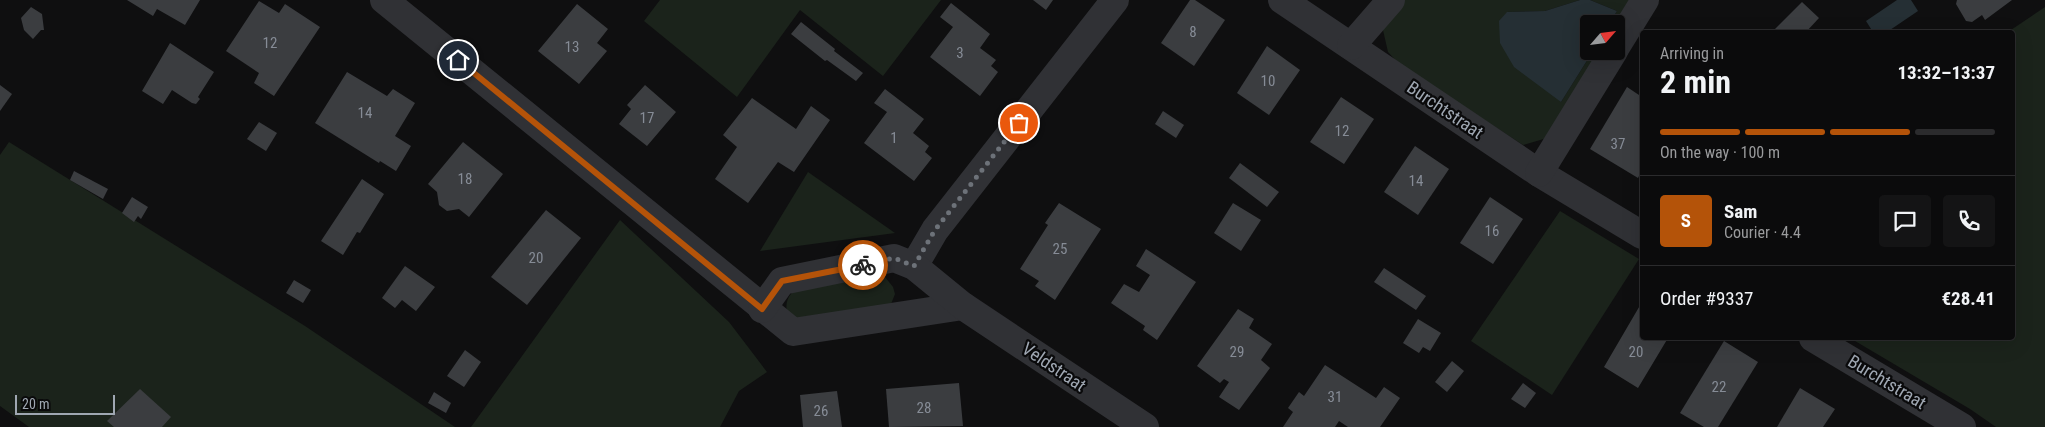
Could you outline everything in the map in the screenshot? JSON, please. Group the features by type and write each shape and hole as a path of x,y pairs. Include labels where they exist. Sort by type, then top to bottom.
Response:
{"street":[{"path":"384,0 762,309 793,332 963,306"},
{"path":"914,266 935,230 1115,0"},
{"name":"Burchtstraat","path":"1282,0 1539,173 1640,234"},
{"path":"1351,46 1391,0"},
{"path":"1625,32 1645,0"},
{"path":"1539,173 1608,60"},
{"name":"Veldstraat","path":"762,309 782,281 894,258 914,266 963,306 1145,427"},
{"name":"Burchtstraat","path":"1816,340 1962,427"}],"shaded area":[{"path":"660,0 941,0 883,76 800,10 737,97 644,21"},
{"path":"1403,0 1580,0 1545,11 1507,12 1561,102 1587,60 1595,60 1547,138 1523,145 1400,65 1388,52 1383,30 1395,9"},
{"path":"1580,0 1590,0 1617,11 1615,15 1580,15 1580,60 1587,60 1561,102 1514,67 1500,43 1499,21 1507,12 1545,11"},
{"path":"1590,0 1631,0 1622,15 1615,15 1617,11"},
{"path":"1897,0 1911,0 1918,11 1890,30 1872,30 1866,21"},
{"path":"2045,7 2045,427 1996,427 1970,409 1853,340 2015,340 2015,30 2011,30"},
{"path":"9,142 305,326 455,427 29,427 0,406 0,155"},
{"path":"808,172 895,233 760,251"},
{"path":"1560,211 1639,259 1552,395 1471,341"},
{"path":"620,220 729,322 767,372 739,391 720,427 471,427"},
{"path":"885,277 893,287 895,294 891,304 799,320 787,313 786,305 788,299 797,288"}],"building":[{"path":"127,0 200,0 185,25 157,9 153,16"},
{"path":"1033,0 1053,0 1046,10"},
{"path":"1190,0 1195,0 1225,20 1194,66 1161,43"},
{"path":"1957,0 2012,0 1985,20 1982,15 1972,22 1966,21 1956,4"},
{"path":"259,1 279,13 285,4 320,27 274,96 254,83 259,73 226,51"},
{"path":"1802,2 1819,18 1808,30 1774,30"},
{"path":"951,3 990,34 980,48 996,60 991,66 998,72 980,96 930,57 953,27 940,17"},
{"path":"577,4 608,29 597,43 607,51 579,84 538,51"},
{"path":"31,7 42,14 44,30 41,30 33,39 24,30 21,18"},
{"path":"801,22 863,73 856,81 827,60 825,61 791,34"},
{"path":"170,43 214,72 198,97 200,99 196,104 172,90 163,104 142,91"},
{"path":"1267,46 1300,70 1269,115 1237,93"},
{"path":"347,72 387,96 393,89 415,103 395,136 411,146 396,171 380,161 379,163 315,123"},
{"path":"0,85 12,94 0,111"},
{"path":"645,85 676,112 647,146 619,124 631,109 627,105"},
{"path":"1627,87 1640,96 1640,174 1638,178 1590,149"},
{"path":"885,89 924,119 913,133 929,146 925,152 932,158 914,181 864,143 887,112 874,103"},
{"path":"1341,97 1374,119 1344,164 1310,142"},
{"path":"752,98 796,129 811,106 830,120 794,172 778,162 748,203 715,179 737,147 723,135"},
{"path":"1163,111 1184,125 1176,138 1155,124"},
{"path":"259,122 277,133 266,151 247,139"},
{"path":"463,142 503,174 469,217 459,209 447,211 439,205 437,192 428,184"},
{"path":"1415,146 1449,169 1418,215 1384,192"},
{"path":"1240,163 1279,192 1267,207 1229,178"},
{"path":"74,171 108,189 103,199 70,180"},
{"path":"362,179 384,194 360,233 357,232 343,255 321,241"},
{"path":"132,197 148,207 141,219 138,216 134,222 122,213"},
{"path":"1490,197 1523,219 1493,264 1460,243"},
{"path":"1059,203 1101,229 1055,300 1035,286 1039,281 1020,269 1048,225 1045,223"},
{"path":"1233,203 1261,220 1241,251 1214,233"},
{"path":"546,210 581,238 527,305 491,277"},
{"path":"1146,249 1196,282 1157,340 1143,330 1145,326 1111,303 1124,284 1139,292 1150,275 1136,266"},
{"path":"405,266 435,287 416,311 402,300 395,308 382,298"},
{"path":"1384,268 1426,296 1416,310 1374,282"},
{"path":"294,280 311,290 303,303 286,293"},
{"path":"1640,305 1640,340 1667,340 1638,388 1604,367"},
{"path":"1238,309 1254,319 1249,328 1272,344 1261,360 1270,368 1239,410 1219,397 1229,382 1224,379 1220,383 1197,366"},
{"path":"1418,319 1441,333 1430,351 1423,347 1419,353 1403,343"},
{"path":"1724,341 1758,362 1718,427 1704,427 1680,413"},
{"path":"465,350 481,362 464,387 447,376"},
{"path":"1452,361 1464,371 1447,392 1435,382"},
{"path":"1325,365 1376,398 1384,387 1400,398 1380,427 1348,427 1339,421 1335,427 1283,427 1293,412 1288,408 1299,392 1304,396"},
{"path":"959,383 963,426 889,427 886,389"},
{"path":"1523,383 1536,393 1525,408 1511,399"},
{"path":"1800,388 1835,409 1823,427 1777,427"},
{"path":"140,389 171,417 162,427 114,427 107,421"},
{"path":"837,391 842,427 803,427 800,395"},
{"path":"434,392 451,403 446,413 428,403"}],"way so far":[{"path":"863,265 894,258 914,266 935,230 1019,123"}],"route":[{"path":"458,60 762,309 782,281 863,265"}]}
